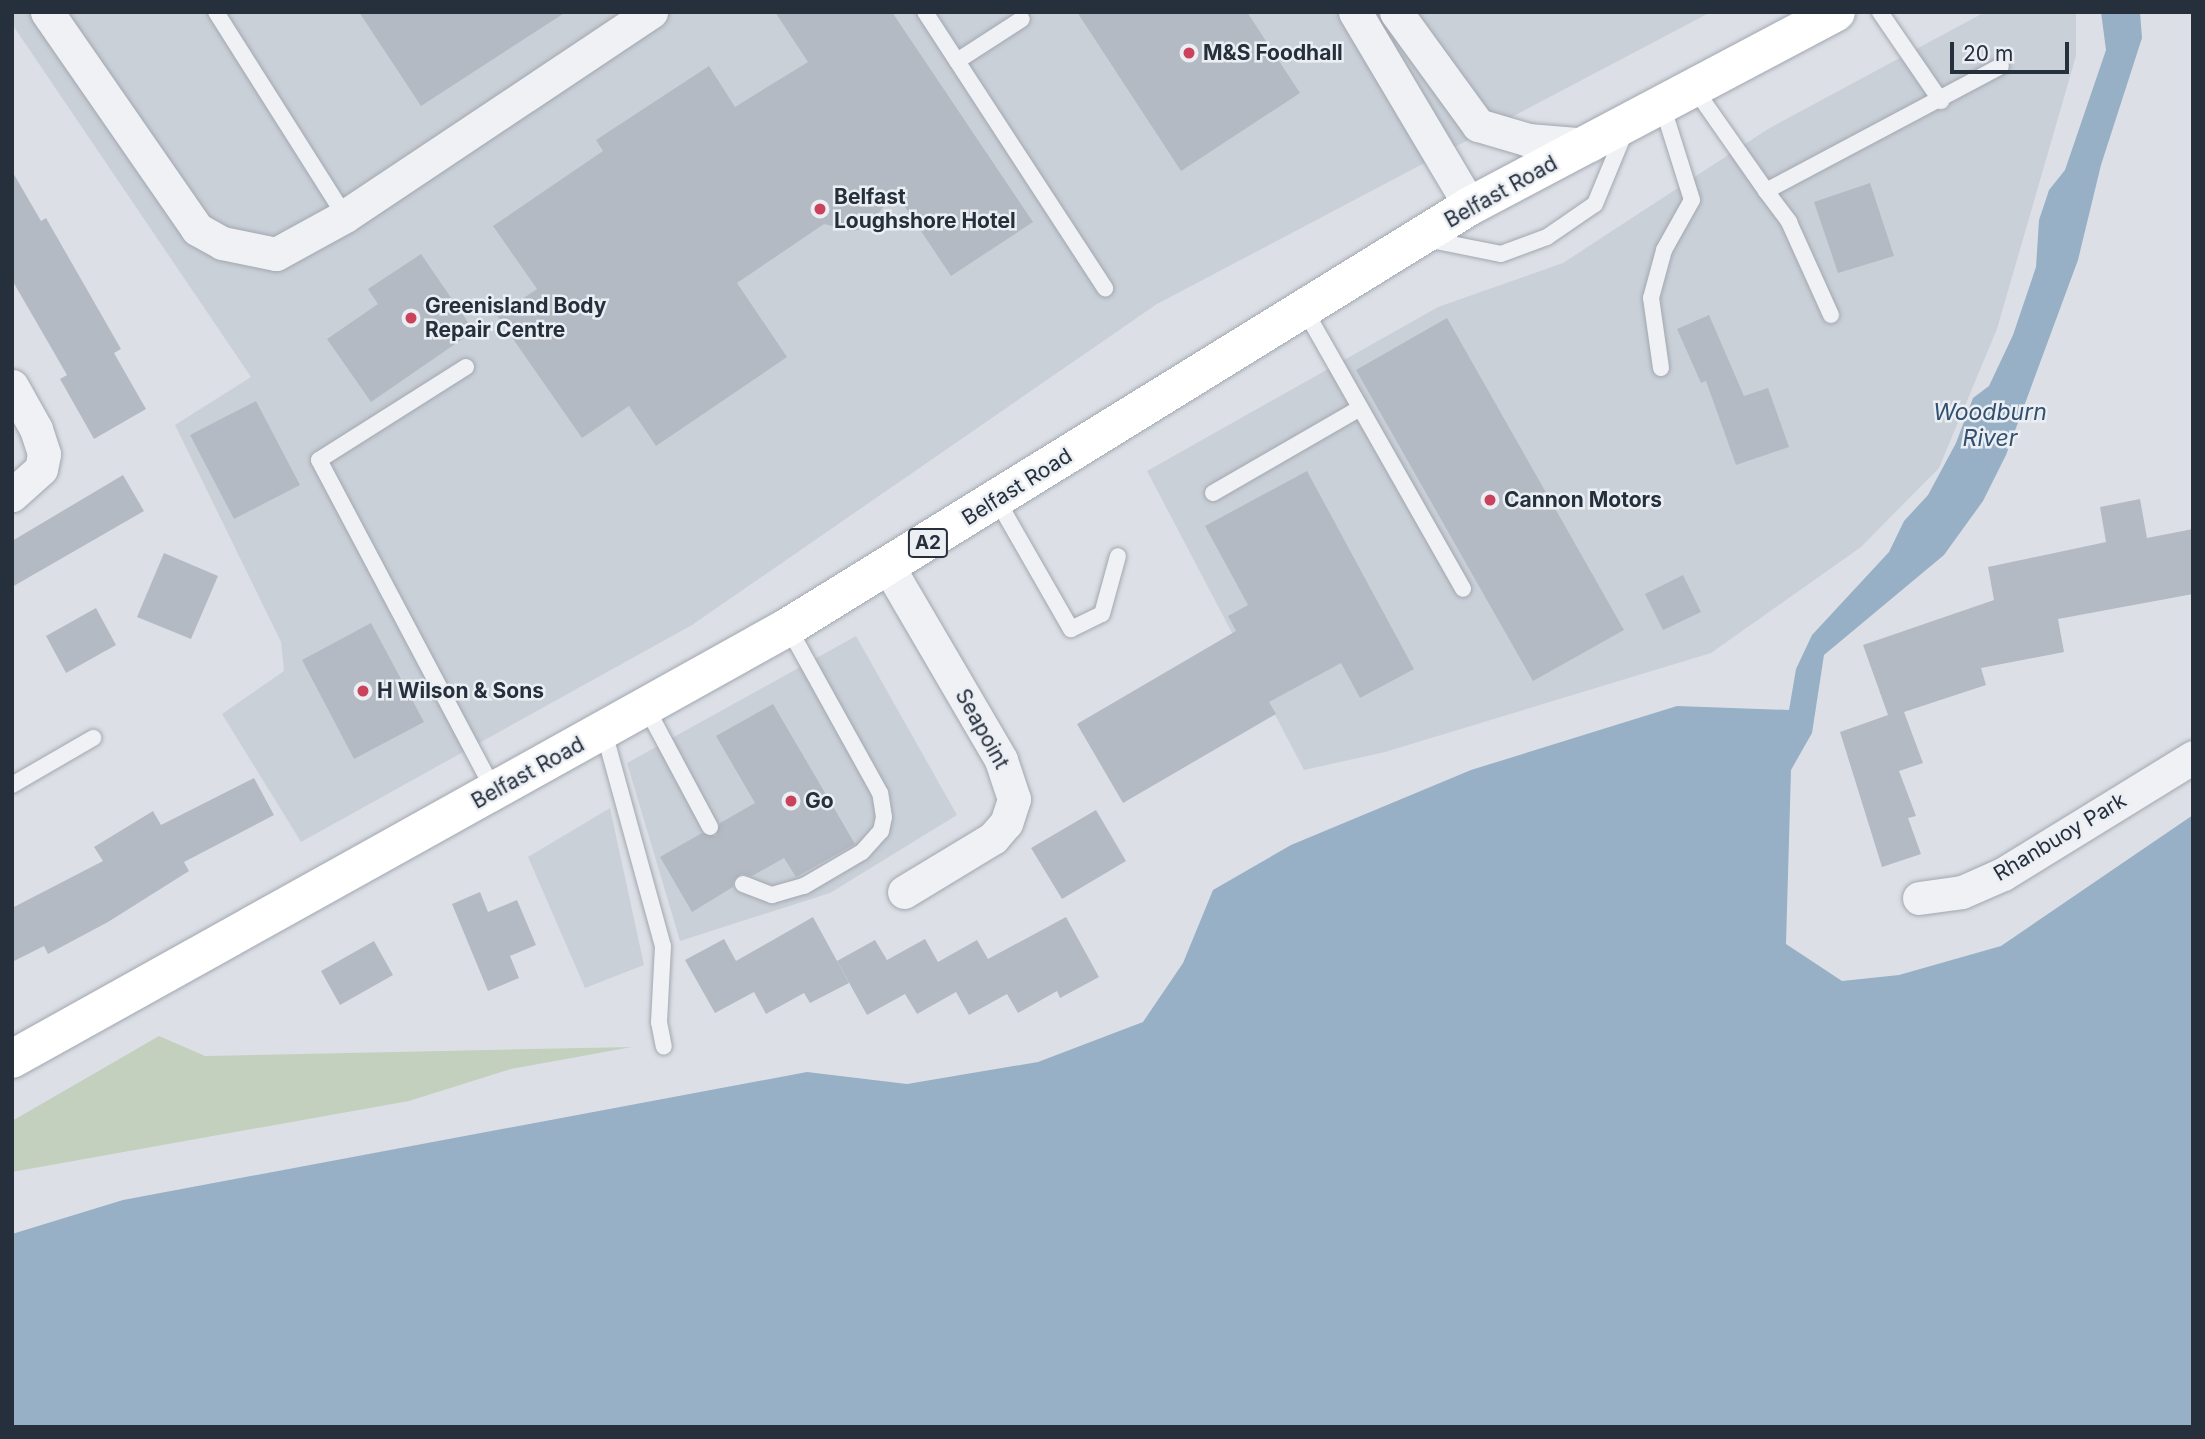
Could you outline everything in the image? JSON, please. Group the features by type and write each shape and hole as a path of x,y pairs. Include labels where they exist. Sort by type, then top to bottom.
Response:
{"highway":[{"name":"Belfast Road","path":"12,1059 604,732 889,568 1303,307 1470,206 1590,145 1836,12"}],"street":[{"path":"47,12 197,229 222,243 276,254 345,216 651,12"},
{"path":"1355,12 1470,206"},
{"path":"1396,12 1478,125 1529,140 1590,145"},
{"path":"12,386 36,429 44,454 41,469 12,495"},
{"name":"Seapoint","path":"889,568 1001,760 1014,799 1006,823 993,838 904,892"},
{"name":"Rhanbuoy Park","path":"1919,898 1962,892 2003,874 2193,757"}],"lane":[{"path":"216,12 345,216"},
{"path":"925,12 1105,288"},
{"path":"1880,12 1941,102"},
{"path":"957,61 1022,19"},
{"path":"1766,191 1941,102 2001,66"},
{"path":"1678,97 1766,191 1789,222 1831,315"},
{"path":"1661,368 1651,298 1664,250 1692,200 1678,97"},
{"path":"1420,238 1501,254 1547,237 1595,204 1629,124"},
{"path":"1303,307 1463,589"},
{"path":"466,367 319,460 495,792"},
{"path":"1213,493 1360,408"},
{"path":"997,500 1071,629 1102,614 1118,556"},
{"path":"743,884 772,895 804,886 862,852 881,831 884,817 880,793 788,627"},
{"path":"646,707 710,827"},
{"path":"604,732 663,946 659,1022 664,1046"},
{"path":"12,785 93,738"}],"shaded area":[{"path":"12,12 1711,12 1157,304 692,625 301,842 222,714 284,671 281,642 175,425 251,377 12,24"},
{"path":"1985,12 2076,12 2076,56 1997,329 1939,468 1861,547 1711,653 1385,752 1304,770 1147,471 1438,307 1563,263 1768,129"},
{"path":"856,636 957,815 830,893 680,941 627,763"},
{"path":"610,808 644,965 585,988 528,857"}],"green space":[{"path":"159,1036 205,1056 632,1047 511,1069 409,1101 12,1172 12,1121"}],"water":[{"name":"Woodburn River","path":"2101,12 2140,12 2142,38 2101,165 2078,260 2006,455 1983,501 1944,555 1824,655 1812,733 1791,770 1786,944 1842,981 1899,975 2001,946 2193,815 2193,1427 12,1427 12,1234 123,1200 807,1072 907,1084 1038,1062 1143,1022 1183,963 1213,890 1291,845 1471,770 1677,706 1789,710 1796,669 1812,635 1889,552 1904,521 1928,495 1956,443 1973,398 1989,386 2013,335 2036,267 2039,220 2049,190 2065,170 2106,50"}],"building":[{"path":"359,12 566,12 421,106"},
{"path":"775,12 892,12 1033,222 951,276 895,192 867,228 852,231 824,224 737,283 787,357 656,446 629,406 582,438 497,316 537,289 493,226 603,151 596,140 709,66 735,107 808,62"},
{"name":"M&S Foodhall","path":"1077,12 1247,12 1300,93 1181,171"},
{"path":"12,171 41,221 46,218 121,349 114,353 146,409 94,439 60,379 67,375 12,280"},
{"path":"1870,183 1894,256 1838,273 1814,202"},
{"name":"Greenisland Body Repair Centre","path":"421,254 474,331 371,402 327,339 378,304 368,289"},
{"path":"1709,315 1744,396 1768,388 1789,447 1736,465 1706,381 1701,383 1677,329"},
{"name":"Cannon Motors","path":"1447,318 1624,630 1533,681 1356,370"},
{"path":"256,401 300,485 234,519 190,435"},
{"path":"1307,471 1414,669 1360,698 1341,663 1269,702 1276,714 1123,803 1077,724 1236,631 1228,616 1248,605 1205,526"},
{"path":"123,475 144,511 12,587 12,541"},
{"path":"2140,499 2147,538 2193,529 2193,594 2058,619 2064,652 1981,668 1986,685 1904,712 1923,763 1899,771 1916,816 1908,818 1921,854 1882,867 1840,732 1888,715 1863,645 1994,600 1988,567 2106,542 2100,507"},
{"path":"164,553 218,576 191,639 137,617"},
{"path":"1683,575 1701,612 1663,630 1645,594"},
{"path":"96,608 116,645 66,673 46,636"},
{"name":"H Wilson & Sons","path":"371,623 424,722 354,759 302,660"},
{"path":"773,704 855,844 796,877 784,858 752,876 741,874 734,880 733,887 692,912 660,857 702,833 716,836 720,823 755,803 716,736"},
{"path":"254,778 274,815 184,862 189,871 108,922 48,954 44,946 12,962 12,908 103,861 94,847 153,811 161,825"},
{"path":"1096,810 1126,861 1062,899 1031,848"},
{"path":"480,892 488,912 517,900 536,945 510,956 519,978 488,991 452,904"},
{"path":"813,917 849,983 810,1003 804,993 766,1014 754,992 715,1013 685,960 724,939 736,961"},
{"path":"1066,917 1099,977 1060,998 1057,991 1018,1013 1007,994 969,1015 956,992 917,1014 905,994 867,1015 837,961 875,940 887,960 925,939 938,962 977,940 988,959"},
{"path":"374,941 393,975 340,1005 321,971"}],"place":[{"name":"M&S Foodhall","path":"1189,53"},
{"name":"Belfast Loughshore Hotel","path":"820,209"},
{"name":"Greenisland Body Repair Centre","path":"411,318"},
{"name":"Cannon Motors","path":"1490,500"},
{"name":"H Wilson & Sons","path":"363,691"},
{"name":"Go","path":"791,801"}]}
